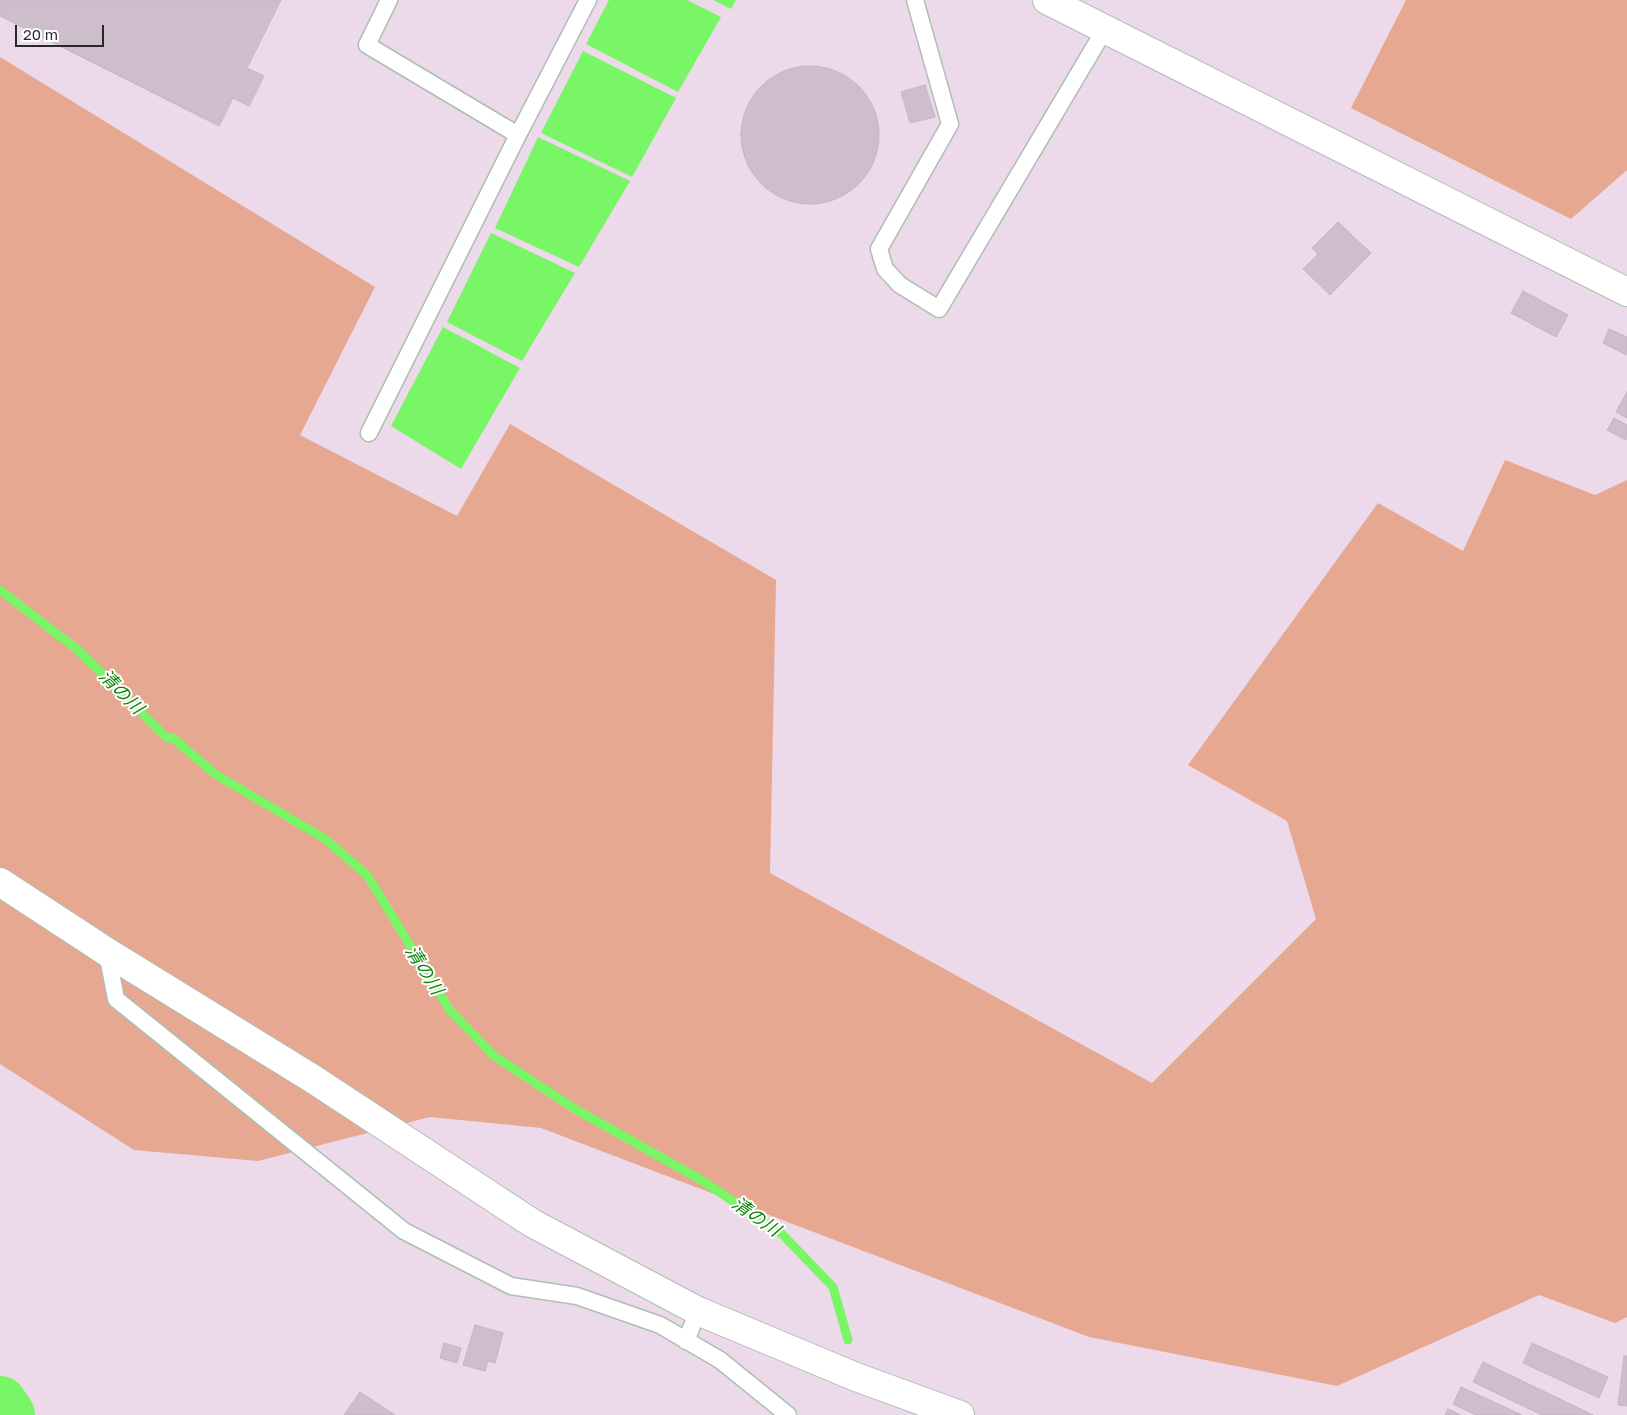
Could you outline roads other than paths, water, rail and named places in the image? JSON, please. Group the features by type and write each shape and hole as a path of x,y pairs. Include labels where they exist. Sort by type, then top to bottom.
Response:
{"street":[{"path":"1047,0 1627,292"},
{"path":"0,882 107,952 313,1079 532,1223 698,1311 856,1378 960,1415"}],"lane":[{"path":"388,0 367,45 518,135"},
{"path":"369,433 518,135 588,0"},
{"path":"916,0 950,124 879,249 885,269 900,286 939,309 1105,29"},
{"path":"107,952 116,998 404,1231 511,1286 577,1296 660,1325 720,1360 788,1415"},
{"path":"686,1341 698,1311"}],"waterway":[{"name":"清の川","path":"0,590 78,650 167,738 173,738 215,774 325,839 367,875 449,1009 494,1056 575,1109 703,1181 782,1234 833,1287 848,1340"},
{"path":"0,1403 8,1415"}]}
